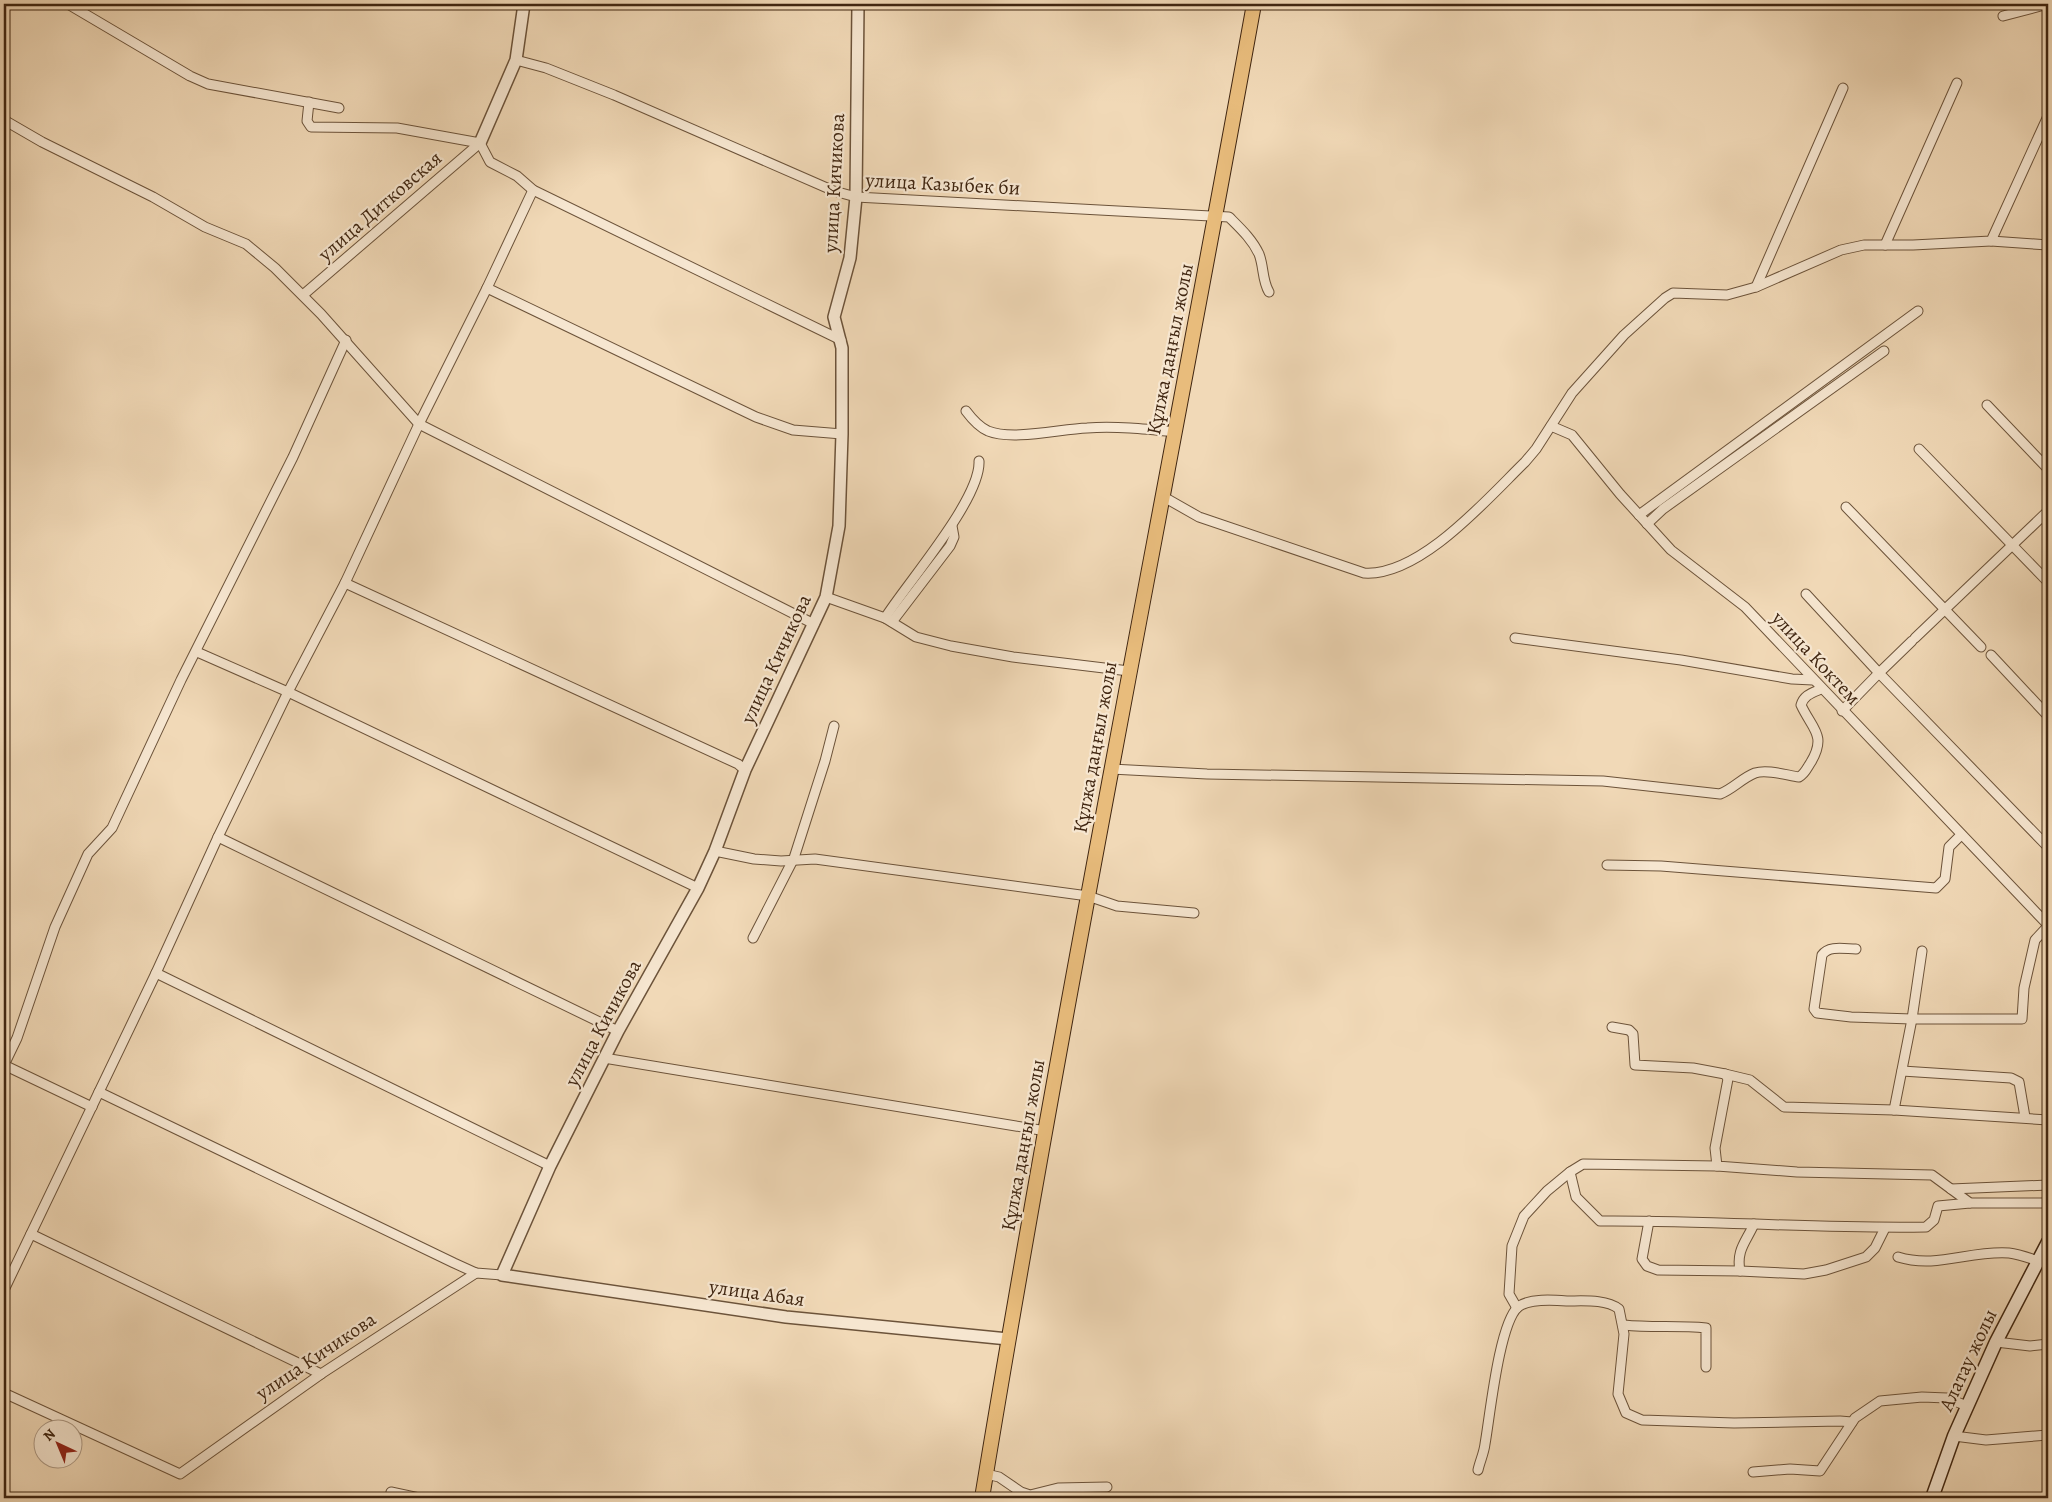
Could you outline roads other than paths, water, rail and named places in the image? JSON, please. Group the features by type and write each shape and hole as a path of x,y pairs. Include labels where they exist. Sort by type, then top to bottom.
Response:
{"main road":[{"name":"Құлжа даңғыл жолы","path":"982,1498 1008,1338 1111,769 1216,216 1254,4"},
{"name":"Алатау жолы","path":"1932,1498 1954,1436 1996,1342 2048,1242"}],"street":[{"path":"68,4 190,76 208,84 339,108"},
{"path":"480,143 516,60 524,4"},
{"name":"улица Кичикова","path":"502,1274 550,1166 604,1058 698,888 715,851 745,770 826,597 839,526 842,434 841,340 835,324 835,311 850,258 856,198 858,4"},
{"path":"2003,16 2048,4"},
{"name":"улица Казыбек би","path":"516,60 546,68 614,95 856,198 1216,216"},
{"path":"1885,245 1957,83"},
{"path":"1756,287 1844,88"},
{"path":"309,102 307,121 311,127 397,128 480,143"},
{"path":"1991,241 2048,116"},
{"path":"4,120 42,142 138,189 205,227 246,244 303,295 346,340 419,424 814,624"},
{"path":"480,143 490,162 517,176 533,190 841,340"},
{"name":"улица Дитковская","path":"303,295 480,143"},
{"path":"4,1290 156,973 218,837 288,692 345,583 419,424 487,288 533,190"},
{"path":"1216,216 1229,217 1248,236 1259,255 1264,284 1269,292"},
{"path":"1162,496 1199,517 1364,573 1377,574 1406,564 1452,532 1525,462 1572,393 1624,335 1673,293 1727,295 1756,287 1841,250 1864,245 1991,241 2048,245"},
{"path":"487,288 756,417 792,430 842,434"},
{"path":"1639,515 1918,311"},
{"path":"92,1107 4,1065 17,1038 54,927 88,854 112,828 181,680 197,652 300,441 346,340"},
{"path":"1647,524 1663,509 1884,351"},
{"path":"1986,405 2048,469"},
{"path":"966,411 974,422 988,431 997,433 1026,434 1072,428 1106,427 1175,432"},
{"name":"улица Коктем","path":"1551,426 1572,435 1671,550 1745,607 2048,926"},
{"path":"1919,449 2048,582"},
{"path":"888,620 952,526 979,473 979,461"},
{"path":"1846,507 1981,647"},
{"path":"1842,711 1945,608 2048,511"},
{"path":"345,583 738,764 745,770"},
{"path":"1806,594 1879,673 2048,847"},
{"path":"826,597 888,620 916,637 951,646 1014,657 1129,671"},
{"path":"1515,638 1681,660 1792,679 1813,680"},
{"path":"197,652 288,692 698,888"},
{"path":"1991,655 2048,716"},
{"path":"1111,769 1216,774 1603,781 1720,794 1761,771 1799,777 1804,774 1820,744 1818,736 1801,705 1803,699 1808,694 1821,689"},
{"path":"752,938 794,858 826,761 834,726"},
{"path":"1607,865 1670,867 1936,888 1941,885 1944,879 1949,847 1960,834"},
{"path":"218,837 618,1031"},
{"path":"715,851 754,859 781,861 794,858 815,859 1088,896 1117,906 1194,913"},
{"path":"1856,949 1830,949 1822,955 1814,1011 1820,1014 1851,1017 2022,1019 2024,988 2034,940 2048,926"},
{"path":"1894,1110 1912,1019 1922,951"},
{"path":"156,973 550,1166"},
{"path":"1612,1027 1629,1030 1633,1034 1635,1065 1693,1068 1750,1080 1764,1089 1784,1107 1894,1110 2048,1120"},
{"path":"604,1058 1046,1131"},
{"path":"1902,1071 2012,1078 2019,1082 2025,1118"},
{"path":"1717,1166 1715,1148 1728,1080 1725,1074"},
{"path":"99,1092 476,1273 502,1274"},
{"path":"1517,1308 1509,1294 1512,1246 1524,1216 1570,1172 1583,1164 1717,1166 1797,1172 1932,1175 1970,1203"},
{"path":"1570,1172 1576,1197 1600,1221 1885,1228 1926,1227 1934,1220 1938,1206 1970,1203 2048,1203"},
{"path":"1951,1189 2048,1185"},
{"path":"1649,1221 1642,1259 1647,1266 1658,1270 1804,1274 1826,1270 1866,1257 1875,1248 1885,1228"},
{"path":"1740,1271 1738,1259 1754,1224"},
{"path":"31,1234 321,1374"},
{"path":"1898,1257 1914,1262 2009,1253 2038,1261"},
{"name":"улица Кичикова","path":"4,1394 180,1474 321,1374 476,1273"},
{"name":"улица Абая","path":"502,1274 786,1317 1008,1338"},
{"path":"1478,1470 1485,1446 1502,1342 1512,1314 1517,1308 1530,1302 1560,1300 1612,1304 1619,1309 1624,1325 1618,1394 1626,1413 1642,1420 1734,1423 1852,1422"},
{"path":"1624,1325 1706,1328 1706,1367"},
{"path":"1996,1342 2030,1346 2048,1344"},
{"path":"1753,1472 1820,1471 1855,1418 1880,1401 1947,1398 1967,1406"},
{"path":"1954,1436 1986,1440 2048,1436"},
{"path":"986,1474 999,1478 1021,1492 1030,1495 1058,1488 1107,1487"},
{"path":"391,1492 419,1498"}]}
